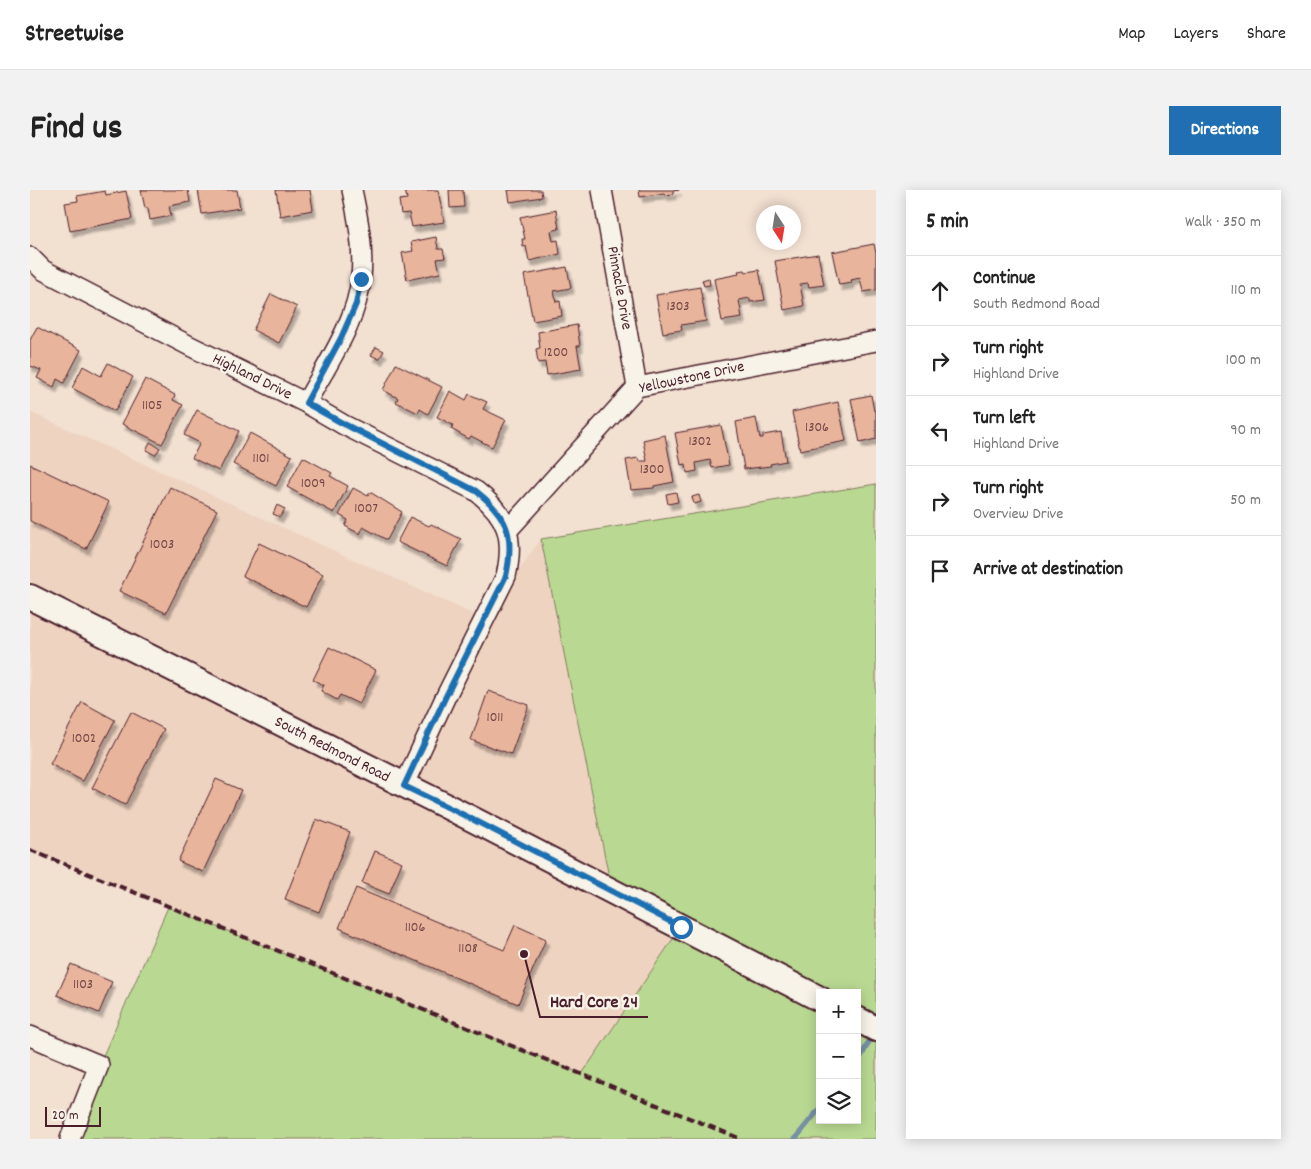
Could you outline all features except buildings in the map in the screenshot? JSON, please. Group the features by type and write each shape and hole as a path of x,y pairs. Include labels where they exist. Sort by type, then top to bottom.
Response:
{"street":[{"path":"306,403 341,338 356,304 361,279 362,258 352,190"},
{"name":"Pinnacle Drive","path":"602,190 637,387"},
{"name":"Highland Drive","path":"30,257 43,270 476,491 499,513 508,530 510,559 506,576 445,698 404,786"},
{"name":"Yellowstone Drive","path":"508,530 637,387 876,341"},
{"name":"South Redmond Road","path":"30,597 474,820 816,997"},
{"path":"30,1036 99,1065 70,1139"}],"shaded area":[{"path":"30,412 484,619 541,539 612,892 681,927 582,1075 30,850"}],"green space":[{"path":"876,484 876,1022 861,1015 861,989 816,989 816,991 612,892 541,539"},
{"path":"168,907 582,1074 681,927 816,995 816,1124 861,1124 861,1018 876,1026 876,1139 70,1139 99,1065"}],"waterway":[{"path":"861,1056 874,1032"},
{"path":"795,1139 816,1113"}],"railway":[{"path":"30,850 741,1139"}],"place":[{"name":"Hard Core 24","path":"524,954"}],"route":[{"path":"361,279 356,304 341,338 306,403 476,491 499,513 508,530 510,542 510,559 506,576 445,698 404,786 681,927"}]}
